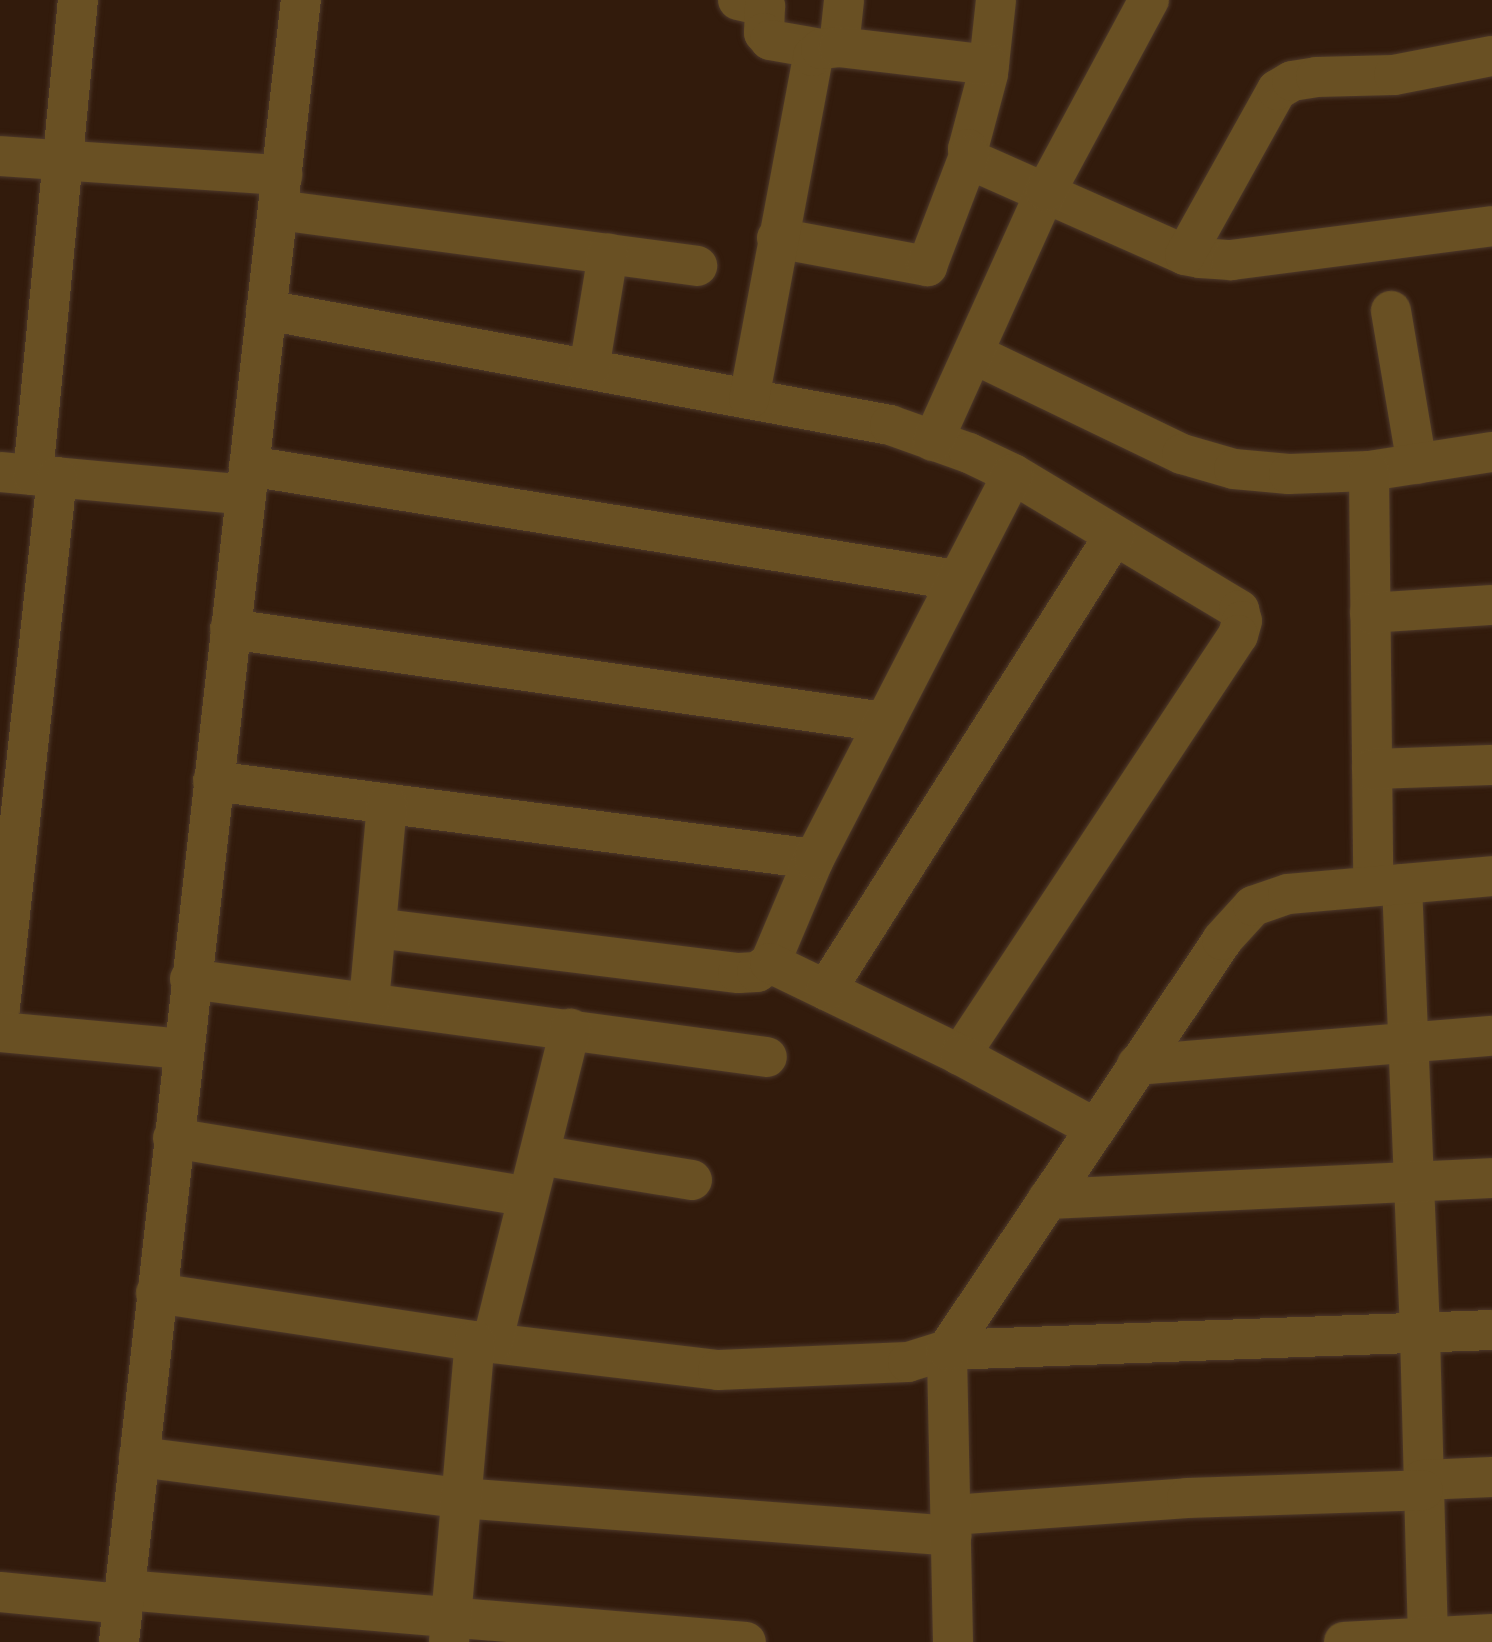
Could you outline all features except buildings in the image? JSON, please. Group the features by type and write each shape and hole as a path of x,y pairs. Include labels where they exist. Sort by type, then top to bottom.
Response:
{"street":[{"path":"0,1007 30,475 78,0"},
{"path":"122,1612 182,1049 301,0"},
{"path":"738,0 765,6 764,33 770,40 989,65"},
{"path":"749,399 808,67 813,56 830,48 844,0"},
{"path":"777,238 927,266 969,156 968,149 989,65 996,0"},
{"path":"933,441 1046,191 1149,0"},
{"path":"1185,255 1277,90 1292,81 1316,77 1394,75 1492,56"},
{"path":"0,156 63,161 280,192 608,254 697,266"},
{"path":"969,156 973,161 1185,255 1231,260 1492,226"},
{"path":"589,369 608,254"},
{"path":"266,310 890,425 1013,474 1239,610 1242,621 1238,635 960,1055"},
{"path":"1391,311 1417,464"},
{"path":"974,354 1182,454 1234,469 1289,474 1369,471 1492,452"},
{"path":"1369,471 1372,769 1409,1044 1428,1640"},
{"path":"376,928 738,973 757,972 770,963 814,859 1013,474"},
{"path":"30,475 247,481 956,580"},
{"path":"826,990 1114,536"},
{"path":"1370,613 1492,605"},
{"path":"230,629 884,722"},
{"path":"1372,769 1492,765"},
{"path":"213,781 814,859"},
{"path":"369,1002 387,805"},
{"path":"953,1642 947,1350 1222,940 1253,906 1288,894 1492,876"},
{"path":"770,963 960,1055 1095,1128"},
{"path":"190,979 767,1057"},
{"path":"450,1631 461,1498 484,1342 528,1197 570,1029"},
{"path":"0,1032 182,1049"},
{"path":"1137,1065 1492,1036"},
{"path":"173,1138 528,1197"},
{"path":"539,1155 692,1180"},
{"path":"1048,1199 1492,1178"},
{"path":"156,1293 484,1342 718,1370 908,1362 947,1350 1492,1330"},
{"path":"139,1457 461,1498 952,1526 1187,1498 1423,1485 1492,1477"},
{"path":"0,1592 122,1612 450,1631 746,1642"},
{"path":"1344,1642 1428,1640 1492,1634"}]}
